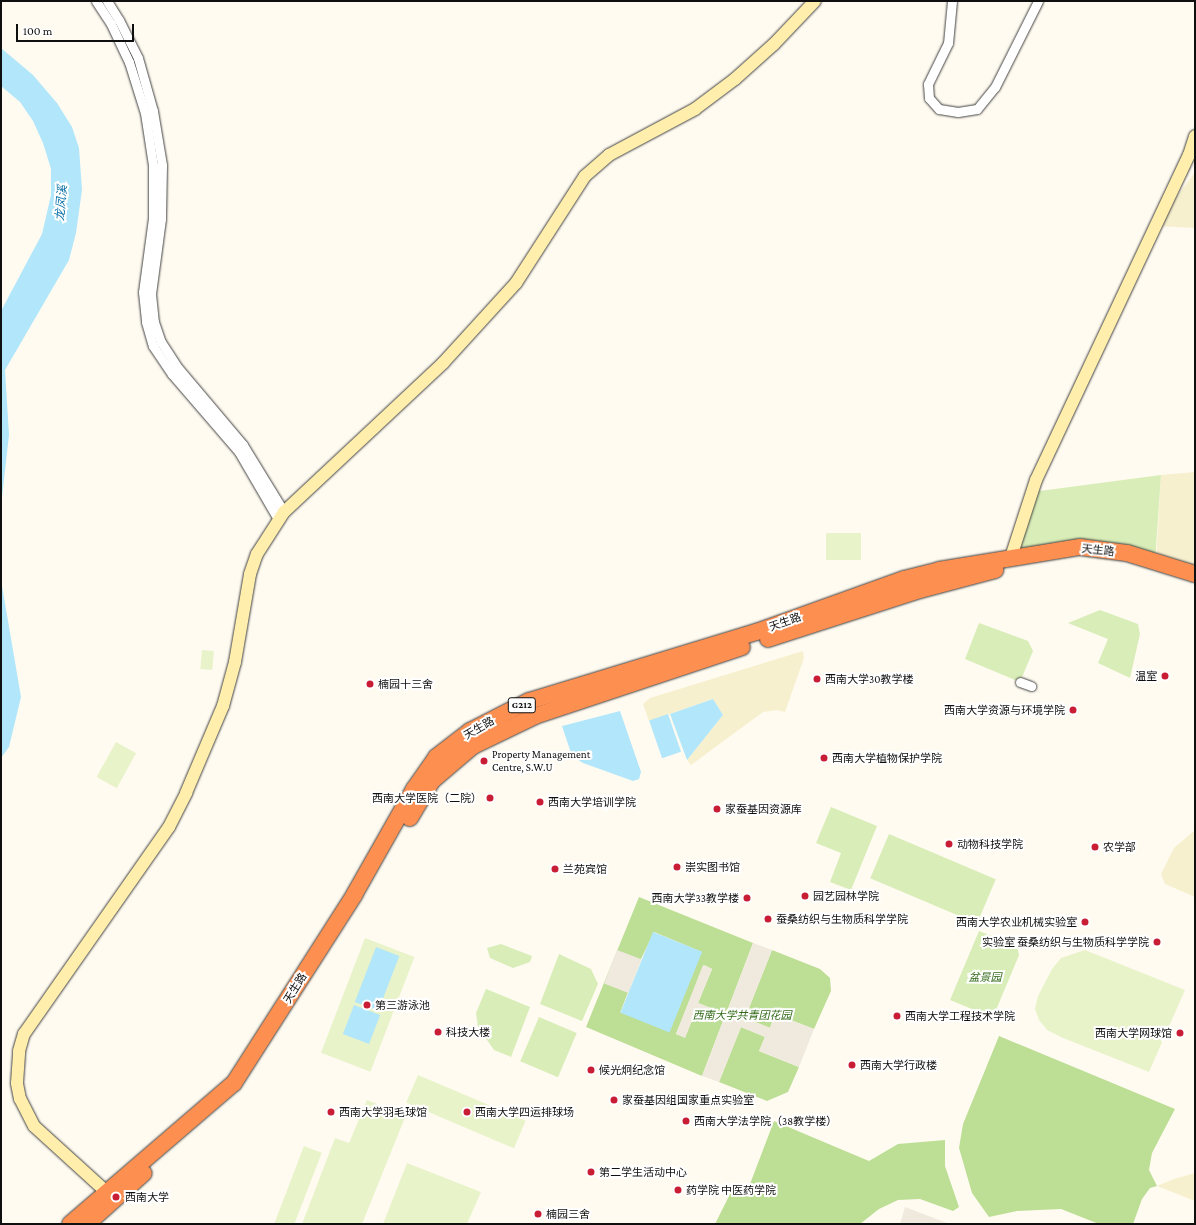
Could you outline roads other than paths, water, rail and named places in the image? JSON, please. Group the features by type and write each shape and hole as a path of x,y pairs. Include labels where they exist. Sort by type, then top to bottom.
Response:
{"highway":[{"name":"天生路","path":"87,1224 110,1195 234,1083 358,888 414,789 436,757 470,731 529,701 756,632 904,578 1011,557 1080,547 1102,548 1195,574"},
{"name":"天生路","path":"70,1224 110,1195 243,1088 432,781 473,746 535,716 920,590 978,574 1081,555 1127,563 1195,583"}],"street":[{"path":"96,1 111,24 129,62 145,113 153,165 153,218 143,292 146,322 153,346 172,374 239,452 281,516"},
{"path":"107,1 119,20 138,58 153,111 162,165 161,219 151,294 154,322 161,342 178,368 244,445 281,516"},
{"path":"110,1195 34,1126 20,1099 17,1083 18,1051 24,1034 169,827 186,794 223,706 235,662 250,574 257,554 281,516 444,363 516,283 585,176 609,155 695,109 735,79 774,44 815,1"},
{"path":"952,1 948,43 928,84 929,98 939,109 958,112 977,109 995,87 1038,1"},
{"path":"1011,557 1036,480 1189,155 1195,136"},
{"path":"1147,243 1195,156"},
{"path":"1020,682 1031,686"}],"water":[{"name":"龙凤溪","path":"1,48 33,75 57,103 72,127 79,148 82,190 76,233 69,260 5,370 9,435 1,506 1,311 42,234 51,195 51,169 43,143 33,121 20,102 1,86"},
{"path":"1,580 21,697 9,747 1,758"},
{"path":"713,699 723,715 687,760 670,714"},
{"path":"620,711 641,772 639,779 633,781 583,763 572,756 562,726"},
{"path":"668,714 681,752 662,758 649,721"},
{"path":"653,932 702,952 670,1033 620,1013"},
{"path":"376,947 399,956 378,1011 355,1002"},
{"path":"354,1005 380,1015 369,1044 343,1034"}],"place":[{"name":"温室","path":"1165,676"},
{"name":"西南大学30教学楼","path":"817,679"},
{"name":"楠园十三舍","path":"370,684"},
{"name":"西南大学资源与环境学院","path":"1073,710"},
{"name":"西南大学植物保护学院","path":"824,758"},
{"name":"Property Management Centre, S.W.U","path":"484,761"},
{"name":"西南大学医院（二院）","path":"490,798"},
{"name":"西南大学培训学院","path":"540,802"},
{"name":"家蚕基因资源库","path":"717,809"},
{"name":"动物科技学院","path":"949,844"},
{"name":"农学部","path":"1095,847"},
{"name":"崇实图书馆","path":"677,867"},
{"name":"兰苑宾馆","path":"555,869"},
{"name":"园艺园林学院","path":"805,896"},
{"name":"西南大学33教学楼","path":"747,898"},
{"name":"蚕桑纺织与生物质科学学院","path":"768,919"},
{"name":"西南大学农业机械实验室","path":"1085,922"},
{"name":"实验室 蚕桑纺织与生物质科学学院","path":"1157,942"},
{"name":"第三游泳池","path":"367,1005"},
{"name":"西南大学工程技术学院","path":"897,1016"},
{"name":"科技大楼","path":"438,1032"},
{"name":"西南大学网球馆","path":"1180,1033"},
{"name":"西南大学行政楼","path":"852,1065"},
{"name":"候光炯纪念馆","path":"591,1070"},
{"name":"家蚕基因组国家重点实验室","path":"614,1100"},
{"name":"西南大学羽毛球馆","path":"331,1112"},
{"name":"西南大学四运排球场","path":"467,1112"},
{"name":"西南大学法学院（38教学楼）","path":"686,1121"},
{"name":"第二学生活动中心","path":"591,1172"},
{"name":"药学院 中医药学院","path":"678,1190"},
{"name":"西南大学","path":"116,1197"},
{"name":"楠园三舍","path":"538,1214"}],"park label":[{"name":"盆景园","path":"985,977"},
{"name":"西南大学共青团花园","path":"742,1015"}]}
